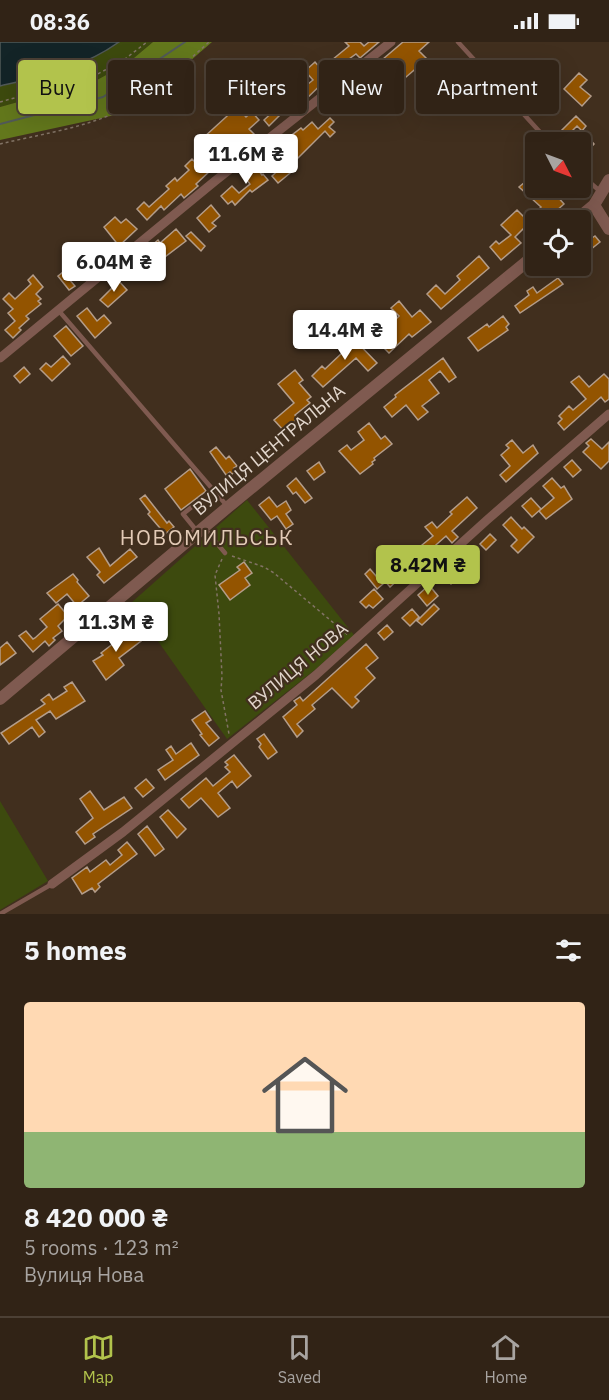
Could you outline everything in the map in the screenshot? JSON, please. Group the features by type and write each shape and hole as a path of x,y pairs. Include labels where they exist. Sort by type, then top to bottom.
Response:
{"street":[{"path":"0,358 214,181 391,42"},
{"path":"588,210 594,205 609,180"},
{"path":"594,205 609,229"},
{"name":"ВУЛИЦЯ ЦЕНТРАЛЬНА","path":"0,699 228,507 525,263"},
{"name":"ВУЛИЦЯ НОВА","path":"52,884 123,832 316,675 487,520 609,414"}],"lane":[{"path":"458,42 540,132"},
{"path":"591,183 601,192"},
{"path":"59,311 228,507"},
{"path":"198,502 183,514 225,554"},
{"path":"0,914 52,884"}],"path":[{"path":"0,102 96,75 125,59 147,42"},
{"path":"0,144 80,124 115,112 143,97 209,42"},
{"path":"231,744 221,690 219,614 214,575 225,554 264,567 274,573 354,640"}],"green space":[{"path":"119,42 153,42 132,60 108,60 108,74 96,80 96,60 88,60"},
{"path":"153,42 212,42 192,60 132,60"},
{"path":"108,74 108,114 117,114 0,140 0,107 18,102 18,114 96,114 97,80"},
{"path":"18,81 18,102 0,107 0,86"},
{"path":"247,500 354,635 316,669 227,739 131,603"},
{"path":"0,801 48,881 0,910"}],"shaded area":[{"path":"0,42 119,42 87,60 18,60 18,82 0,86"}],"building":[{"path":"345,42 360,42 364,46 369,42 379,42 360,58 356,54 348,60 332,60 349,46"},
{"path":"403,42 429,42 419,51 427,59 416,60 416,68 404,79 404,60 382,60"},
{"path":"315,62 319,67 319,86 307,98 307,85 313,80 307,73 307,69"},
{"path":"579,73 587,80 580,87 591,96 582,106 564,89"},
{"path":"229,114 243,114 246,117 254,114 259,120 249,129 254,134 242,145 240,142 216,165 218,167 196,184 198,186 184,198 181,194 164,210 161,206 147,220 137,209 144,202 149,207 169,189 166,186 175,178 177,181 189,170 185,166 192,159 196,163 212,149 203,138"},
{"path":"271,114 281,114 269,126 264,120"},
{"path":"576,116 586,126 582,131 577,126 571,132 561,131"},
{"path":"330,118 334,122 329,127 335,132 330,137 325,131 291,165 295,169 278,183 272,176 283,166 276,158 296,140 292,135 301,128 303,130 312,122 318,129"},
{"path":"253,163 268,180 252,192 250,190 235,205 232,201 228,204 221,196 232,186 239,193 250,184 241,172"},
{"path":"525,182 525,192 519,187"},
{"path":"531,198 559,198 564,204 557,210 538,210 541,207"},
{"path":"211,205 220,216 212,223 216,226 209,232 197,218"},
{"path":"517,210 525,218 525,227 515,237 521,243 501,260 490,247 496,241 499,244 511,235 501,225"},
{"path":"115,217 121,223 126,219 137,229 119,246 104,227"},
{"path":"176,229 186,241 157,263 145,251 158,240 160,243"},
{"path":"191,232 205,246 201,251 186,236"},
{"path":"595,236 600,242 591,249 591,239"},
{"path":"75,249 82,259 92,250 100,259 91,267 88,264 69,279 75,286 69,290 58,276 69,267 64,258"},
{"path":"479,256 489,268 441,309 427,294 436,285 445,294 460,280 457,276"},
{"path":"33,275 43,287 36,294 41,299 38,301 41,304 26,316 29,319 19,328 21,330 13,338 5,330 15,321 8,313 13,309 3,299 9,293 15,299 31,284 28,280"},
{"path":"558,278 563,284 520,313 515,306 529,295 527,291 533,287 537,293"},
{"path":"117,279 127,290 108,307 100,300 113,287 111,285"},
{"path":"399,301 412,317 420,310 431,322 412,337 409,334 389,353 379,343 390,333 386,329 399,316 391,308"},
{"path":"87,308 97,321 104,315 111,323 95,338 77,316"},
{"path":"503,316 509,324 506,327 508,330 478,351 468,338 487,324 489,327"},
{"path":"66,326 83,346 71,356 54,336"},
{"path":"350,335 377,363 368,371 356,358 323,387 312,376 322,366 325,369 343,352 338,347"},
{"path":"63,356 70,364 52,381 40,369 46,363 51,367"},
{"path":"443,358 456,377 449,382 440,371 429,380 439,393 422,406 428,412 418,420 406,405 392,417 384,407 396,397 395,395"},
{"path":"24,367 30,374 20,383 14,376"},
{"path":"295,370 303,380 299,383 311,397 307,400 310,403 295,415 298,418 284,431 274,420 294,403 278,384"},
{"path":"604,374 609,379 609,399 605,402 601,397 564,430 558,423 562,419 559,416 569,406 573,410 586,399 571,382 579,376 589,387"},
{"path":"369,423 381,439 385,436 392,444 374,458 373,464 360,474 339,451 347,445 351,450 364,440 358,432"},
{"path":"591,439 602,449 609,442 609,461 601,469 583,452 589,446 586,443"},
{"path":"512,440 523,453 533,445 538,453 506,482 500,475 510,466 501,455 509,448 506,445"},
{"path":"216,447 226,459 229,456 237,466 234,468 237,470 232,474 230,472 226,475 210,452"},
{"path":"572,460 581,470 573,477 564,467"},
{"path":"319,462 325,472 314,480 307,471"},
{"path":"190,469 206,491 181,510 165,489"},
{"path":"296,478 312,498 305,503 296,492 293,494 287,486"},
{"path":"552,478 561,488 564,486 572,499 546,519 539,511 554,498 543,486"},
{"path":"145,495 167,523 169,521 174,527 165,534 148,514 150,512 140,499"},
{"path":"269,497 277,507 286,501 291,510 286,514 293,524 286,529 277,516 271,520 259,505"},
{"path":"467,497 477,508 452,531 458,537 452,543 446,536 428,552 422,545 433,536 425,527 432,522 437,528"},
{"path":"531,498 541,509 532,517 522,506"},
{"path":"511,517 522,529 524,527 534,537 518,553 511,546 517,540 503,525"},
{"path":"490,534 496,540 486,550 480,544"},
{"path":"99,548 110,566 130,549 137,557 104,583 97,575 100,572 87,557"},
{"path":"468,554 475,562 451,584 443,576"},
{"path":"244,562 252,573 245,578 250,585 230,600 219,585 240,570 237,567"},
{"path":"370,569 383,584 377,589 365,574"},
{"path":"393,571 400,578 390,587 384,580"},
{"path":"73,574 89,596 77,606 67,594 56,603 47,593"},
{"path":"429,585 438,596 427,606 418,595"},
{"path":"374,589 383,599 373,608 369,605 366,608 360,602"},
{"path":"58,604 68,616 58,626 62,631 53,638 55,640 49,646 45,641 33,652 19,636 26,631 33,639 35,638 47,627 40,619"},
{"path":"434,604 439,609 422,625 417,621"},
{"path":"412,609 419,617 410,626 402,618"},
{"path":"387,625 393,632 384,640 378,633"},
{"path":"131,627 141,641 119,658 124,665 106,680 93,661 103,655 101,653"},
{"path":"7,642 16,653 0,665 0,648"},
{"path":"366,644 378,658 366,668 375,678 355,697 359,701 352,708 332,688 312,705 315,709 297,724 303,731 297,737 283,717 297,705 294,701 300,697 303,701"},
{"path":"72,682 85,701 56,719 50,711 36,720 45,732 39,737 32,727 9,744 1,733 45,704 41,700 49,694 53,700 67,691 64,687"},
{"path":"205,711 211,720 206,723 219,738 209,746 192,720"},
{"path":"264,734 277,752 268,759 259,747 261,744 257,739"},
{"path":"191,743 199,755 165,780 158,770 173,760 166,750 171,746 176,754"},
{"path":"234,755 251,776 237,788 232,781 218,793 230,808 218,817 201,798 189,808 181,799 206,778 213,786 230,772 225,767 228,765 225,762"},
{"path":"146,779 154,788 143,797 135,788"},
{"path":"90,791 104,810 124,797 132,808 93,834 95,837 85,844 76,832 93,818 80,799"},
{"path":"168,810 186,829 177,838 160,817"},
{"path":"147,826 164,849 155,856 138,834"},
{"path":"127,842 137,854 98,884 100,887 95,892 92,888 82,894 72,878 87,867 90,872 106,860 110,865 122,855 118,850"}],"waterway":[{"path":"0,124 103,97 185,42"}],"district":[{"name":"НОВОМИЛЬСЬК","path":"207,538"}]}
